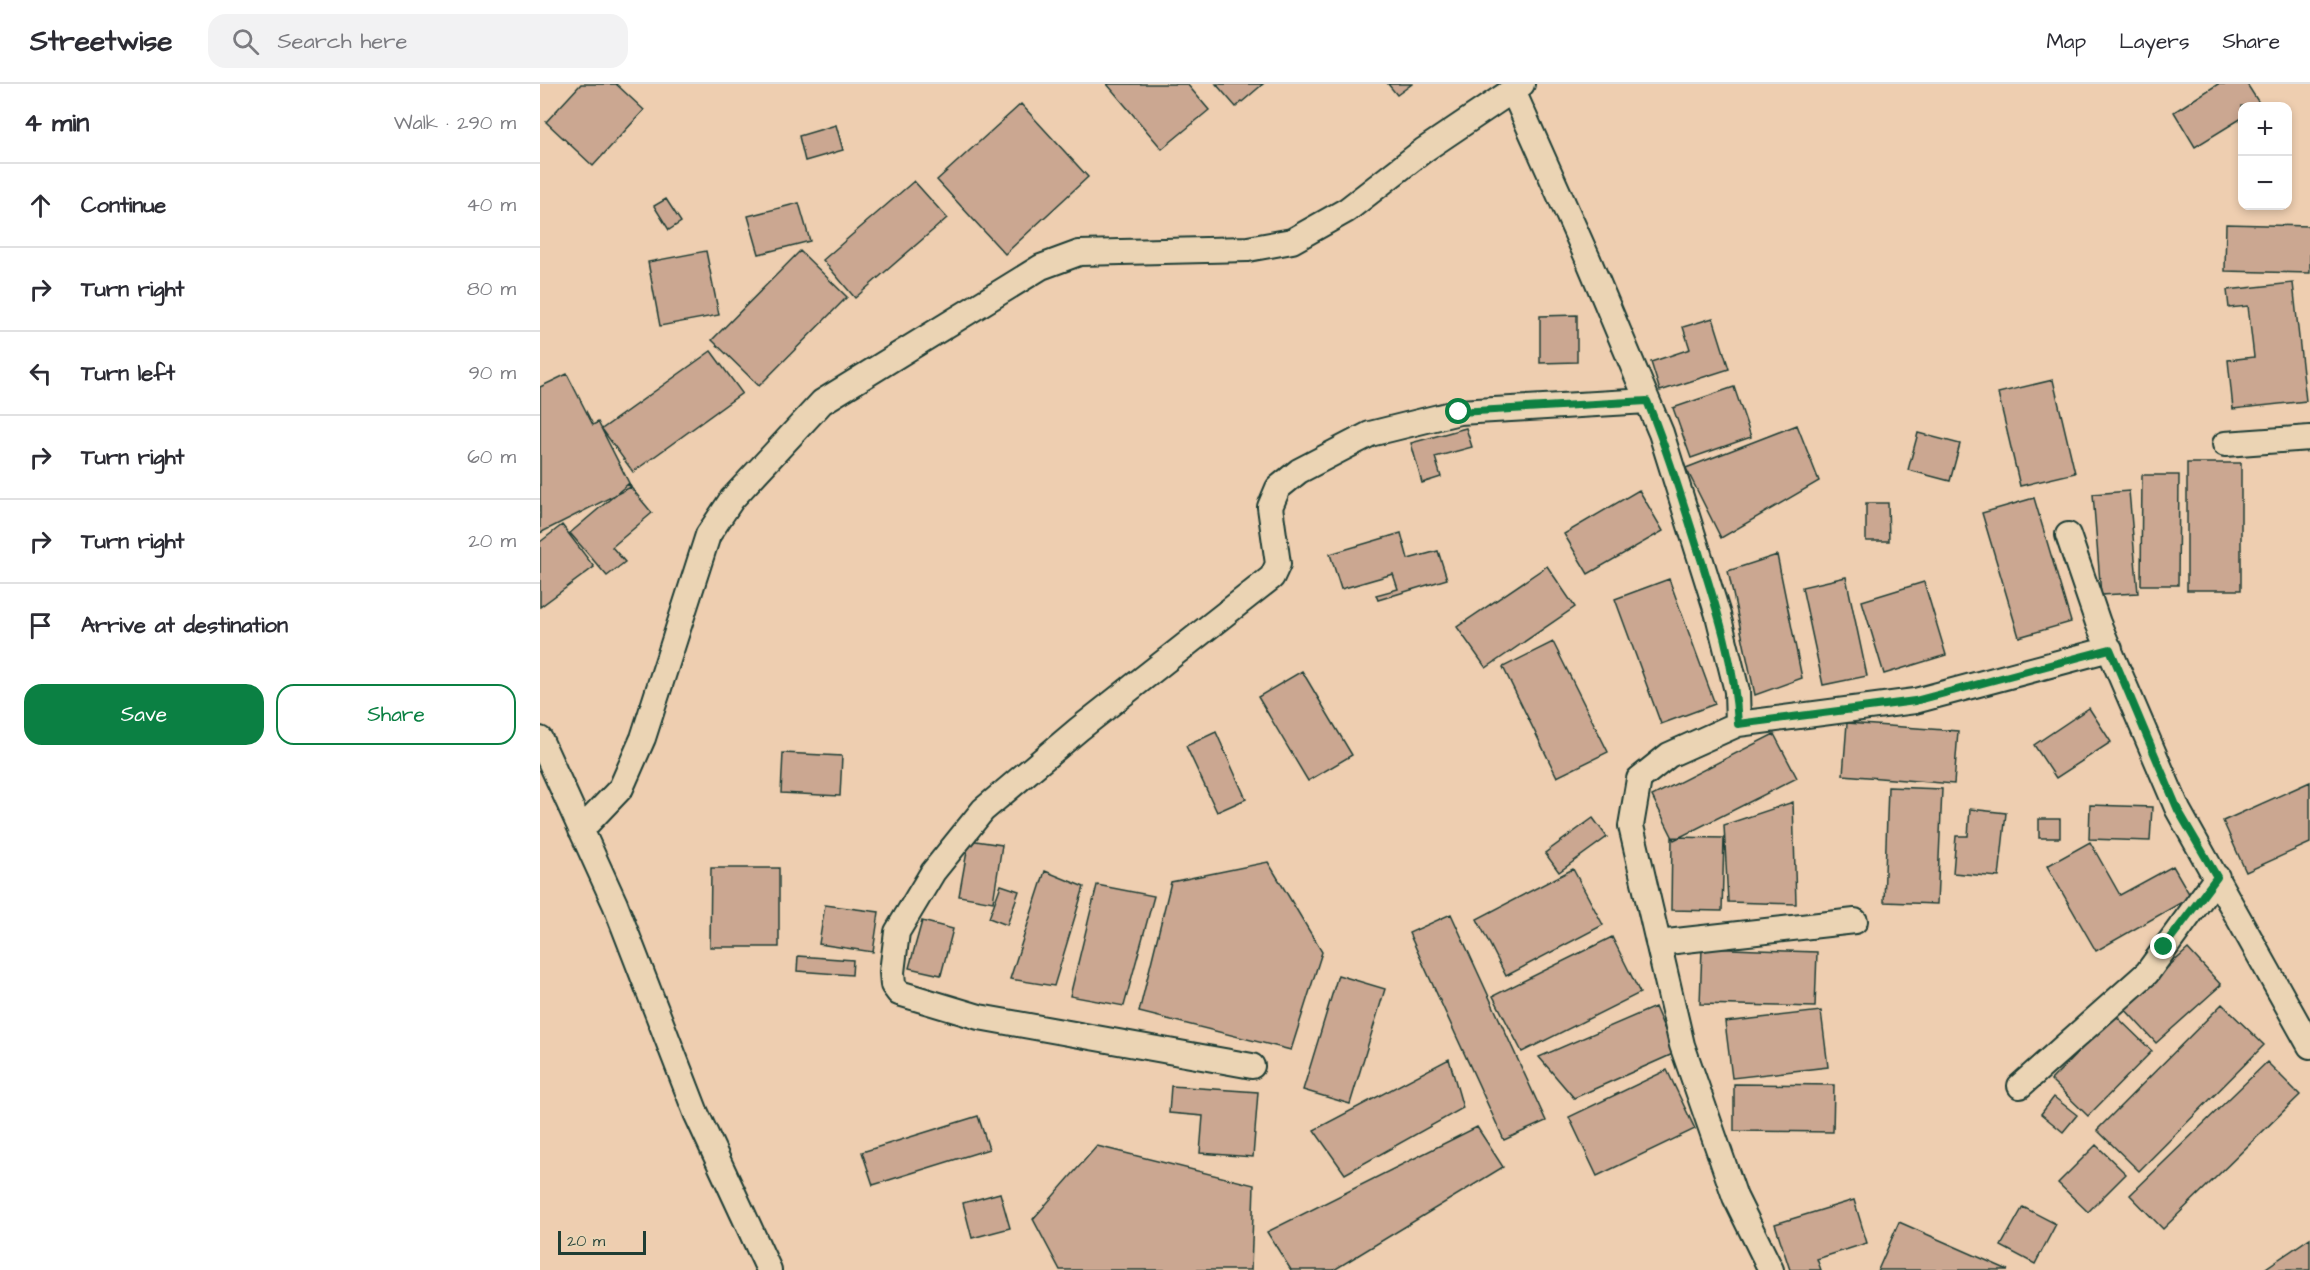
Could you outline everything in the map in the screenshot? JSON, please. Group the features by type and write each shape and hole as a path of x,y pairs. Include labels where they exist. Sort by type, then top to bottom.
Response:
{"street":[{"path":"581,830 621,788 643,738 708,536 732,499 822,402 1041,267 1079,253 1248,249 1292,241 1347,210 1424,150 1518,88 1660,433 1718,615 1737,691 1738,724"},
{"path":"1252,1066 979,1017 899,993 893,984 892,972 897,932 933,872 983,810 1079,729 1272,577 1278,564 1270,507 1278,488 1299,471 1370,434 1459,412 1647,401"},
{"path":"2225,444 2310,438"},
{"path":"2068,535 2110,649 2178,810 2310,1046"},
{"path":"1771,1270 1735,1197 1682,1045 1631,826 1639,779 1669,755 1738,724 1915,701 2110,649"},
{"path":"540,739 615,904 696,1113 769,1270"},
{"path":"2020,1086 2147,973 2217,877"},
{"path":"1658,943 1855,921"}],"building":[{"path":"581,84 616,84 644,110 593,166 546,122"},
{"path":"1107,84 1187,84 1209,110 1162,149"},
{"path":"1216,84 1263,84 1236,107"},
{"path":"1388,84 1412,84 1397,95"},
{"path":"2218,84 2247,84 2258,102 2238,102 2238,120 2195,147 2174,112"},
{"path":"1021,104 1088,177 1005,254 937,180"},
{"path":"836,125 843,150 805,161 799,136"},
{"path":"914,181 947,218 855,298 823,260"},
{"path":"666,199 681,222 669,230 654,206"},
{"path":"799,203 810,241 759,254 748,216"},
{"path":"2226,224 2310,226 2310,273 2225,271"},
{"path":"706,251 719,315 660,326 648,262"},
{"path":"800,251 847,297 759,386 712,340"},
{"path":"2293,283 2306,401 2233,409 2228,360 2254,357 2248,306 2229,308 2227,290"},
{"path":"1577,315 1577,362 1540,363 1540,316"},
{"path":"1713,318 1729,369 1660,391 1651,362 1690,349 1683,327"},
{"path":"711,351 742,393 633,472 602,429"},
{"path":"567,374 593,425 598,422 631,487 540,533 540,387"},
{"path":"2053,380 2075,473 2020,486 1998,393"},
{"path":"1734,387 1751,437 1691,458 1673,408"},
{"path":"1797,425 1819,481 1721,538 1686,468"},
{"path":"1466,428 1472,447 1435,457 1441,477 1422,483 1411,443"},
{"path":"1918,433 1960,444 1950,481 1908,470"},
{"path":"2187,463 2241,463 2241,590 2187,590"},
{"path":"2142,475 2179,475 2178,585 2141,585"},
{"path":"628,484 652,513 612,547 625,562 607,576 570,533"},
{"path":"1639,490 1663,531 1588,574 1564,534"},
{"path":"2129,491 2138,593 2101,595 2093,494"},
{"path":"2034,498 2071,622 2019,637 1982,513"},
{"path":"1866,503 1888,503 1889,541 1866,541"},
{"path":"562,525 594,567 540,607 540,542"},
{"path":"1401,533 1408,559 1438,551 1447,579 1378,600 1376,595 1398,589 1393,574 1341,589 1330,554"},
{"path":"1777,555 1802,678 1755,695 1728,571"},
{"path":"1547,566 1575,607 1486,668 1457,627"},
{"path":"1846,577 1867,676 1823,685 1802,587"},
{"path":"1669,579 1715,704 1661,724 1615,599"},
{"path":"1924,582 1946,655 1884,674 1862,601"},
{"path":"1553,642 1608,752 1557,777 1503,667"},
{"path":"1302,671 1352,755 1308,781 1258,697"},
{"path":"2089,708 2111,742 2056,778 2034,745"},
{"path":"1847,723 1958,731 1954,784 1843,775"},
{"path":"1216,732 1246,799 1217,812 1186,746"},
{"path":"1774,734 1797,778 1674,840 1652,796"},
{"path":"783,753 842,756 840,796 781,793"},
{"path":"2310,782 2310,843 2246,872 2223,821"},
{"path":"1888,787 1942,789 1937,904 1884,902"},
{"path":"1793,802 1796,904 1728,902 1724,825"},
{"path":"2090,805 2152,807 2150,841 2089,839"},
{"path":"1970,809 2006,813 1999,877 1953,873 1956,836 1968,836"},
{"path":"1593,818 1607,837 1559,872 1545,853"},
{"path":"2039,819 2060,819 2060,838 2039,838"},
{"path":"1672,837 1724,838 1722,911 1671,910"},
{"path":"969,840 1002,845 993,902 959,896"},
{"path":"2090,842 2120,895 2173,866 2191,897 2096,951 2047,866"},
{"path":"1268,862 1322,952 1291,1050 1139,1012 1171,882"},
{"path":"711,868 779,868 779,947 710,947"},
{"path":"1573,869 1603,925 1506,976 1477,919"},
{"path":"1045,871 1084,887 1054,986 1010,979"},
{"path":"1001,885 1019,891 1007,925 989,918"},
{"path":"1097,885 1154,896 1124,1006 1070,996"},
{"path":"825,905 879,912 873,952 819,944"},
{"path":"1451,914 1546,1121 1504,1140 1409,933"},
{"path":"922,921 953,929 941,975 909,968"},
{"path":"1612,937 1640,993 1522,1052 1493,996"},
{"path":"1702,948 1817,952 1815,1007 1700,1004"},
{"path":"2188,949 2221,985 2156,1043 2123,1007"},
{"path":"798,956 853,960 852,975 797,971"},
{"path":"1338,975 1385,989 1350,1104 1303,1090"},
{"path":"2222,1004 2264,1045 2139,1171 2097,1130"},
{"path":"1655,1007 1675,1053 1574,1098 1539,1057"},
{"path":"1821,1011 1828,1067 1732,1078 1725,1022"},
{"path":"2115,1015 2152,1051 2088,1116 2051,1080"},
{"path":"1449,1059 1463,1108 1345,1174 1314,1130"},
{"path":"2267,1062 2300,1095 2163,1229 2130,1195"},
{"path":"1667,1070 1695,1129 1597,1176 1569,1117"},
{"path":"1734,1084 1834,1085 1833,1132 1734,1131"},
{"path":"1171,1086 1258,1092 1253,1157 1200,1153 1203,1116 1169,1113"},
{"path":"2054,1097 2077,1115 2063,1132 2041,1114"},
{"path":"978,1116 989,1149 873,1185 862,1152"},
{"path":"1477,1127 1503,1167 1334,1270 1291,1270 1267,1232"},
{"path":"2096,1145 2126,1174 2088,1212 2058,1183"},
{"path":"1097,1146 1254,1185 1251,1270 1060,1270 1033,1219"},
{"path":"1000,1193 1010,1228 972,1238 963,1203"},
{"path":"1854,1200 1867,1243 1817,1259 1821,1270 1790,1270 1775,1224"},
{"path":"2023,1207 2056,1224 2035,1264 2001,1246"},
{"path":"1899,1222 2008,1270 1878,1270"},
{"path":"2310,1238 2310,1270 2263,1270"}],"route":[{"path":"1459,412 1647,401 1660,433 1718,615 1737,691 1738,724 1915,701 2110,649 2178,810 2217,877 2164,947"}]}
